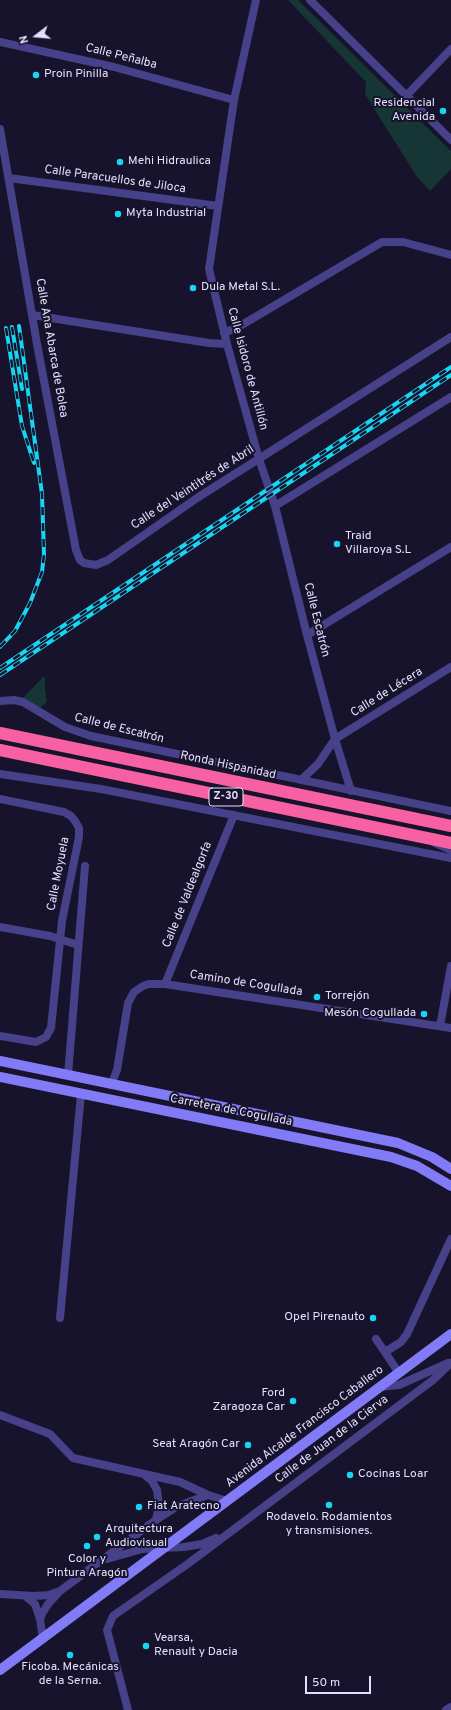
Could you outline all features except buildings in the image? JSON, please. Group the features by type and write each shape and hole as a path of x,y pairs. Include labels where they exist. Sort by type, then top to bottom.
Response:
{"highway":[{"name":"Ronda Hispanidad","path":"3,734 451,826"},
{"name":"Z-30","path":"1,750 451,843"}],"street":[{"name":"Calle Isidoro de Antillón","path":"256,0 234,100 209,269 224,333 259,459 275,506"},
{"path":"310,0 451,140"},
{"name":"Calle Peñalba","path":"0,42 114,67 234,100"},
{"path":"407,95 451,49"},
{"name":"Calle Ana Abarca de Bolea","path":"0,129 32,315 76,550 80,560 90,565"},
{"name":"Calle Paracuellos de Jiloca","path":"9,178 218,206"},
{"path":"224,333 240,326 382,242 403,242 451,255"},
{"path":"32,315 197,341 227,344"},
{"name":"Calle del Veintitrés de Abril","path":"90,565 96,565 108,560 197,498 451,337"},
{"path":"275,506 451,397"},
{"name":"Calle Escatrón","path":"275,506 307,635 335,739 351,791"},
{"path":"307,635 451,547"},
{"name":"Calle de Lécera","path":"335,739 451,666"},
{"name":"Calle de Escatrón","path":"0,701 14,700 23,702 65,728 91,736 451,811"},
{"path":"301,780 318,764 335,739"},
{"path":"0,774 101,789 451,858"},
{"name":"Calle Moyuela","path":"0,799 64,812 71,816 79,828 79,837 64,915 51,1028 46,1038 36,1042 0,1036"},
{"name":"Calle de Valdealgorfa","path":"164,984 234,815"},
{"path":"406,817 436,818 451,821"},
{"path":"421,837 451,850"},
{"name":"Calle Moyuela","path":"68,1075 85,866"},
{"path":"0,926 78,945"},
{"path":"440,1026 451,966"},
{"name":"Camino de Cogullada","path":"111,1085 117,1070 130,997 134,992 149,984 164,984 451,1028"},
{"name":"Carretera de Cogullada","path":"0,1061 398,1143 432,1157 451,1169"},
{"name":"Carretera de Cogullada","path":"0,1077 391,1158 417,1166 451,1186"},
{"path":"60,1318 81,1094"},
{"name":"Avenida Alcalde Francisco Caballero","path":"385,1352 406,1337 451,1239"},
{"name":"Avenida Alcalde Francisco Caballero","path":"0,1670 451,1334"},
{"name":"Avenida Alcalde Francisco Caballero","path":"376,1339 399,1373"},
{"path":"380,1387 399,1385 451,1362"},
{"name":"Calle de Juan de la Cierva","path":"128,1710 107,1630 110,1620 117,1612 188,1564 433,1380 451,1362"},
{"name":"Avenida Alcalde Francisco Caballero","path":"0,1415 50,1434 73,1458 180,1482 227,1501"},
{"path":"145,1475 152,1481 157,1490 159,1506 156,1520"},
{"path":"40,1619 48,1604 60,1591 101,1560 178,1506 208,1494"},
{"name":"Calle de Juan de la Cierva","path":"166,1547 184,1547 202,1544 226,1534"},
{"path":"101,1560 142,1548 166,1547"},
{"path":"0,1596 42,1596 60,1591"},
{"path":"24,1596 35,1604 40,1619 43,1639"},
{"path":"446,1710 451,1707"}],"green space":[{"path":"288,0 298,0 451,151 451,169 430,191 417,177 365,94 366,82"},
{"path":"43,677 45,677 47,702 40,708 23,698"}],"railway":[{"path":"0,647 15,631 30,603 42,572 44,554 42,494 19,326"},
{"path":"12,327 22,389"},
{"path":"6,328 22,426 34,463"},
{"path":"0,668 451,367"},
{"path":"0,675 451,375"}],"place":[{"name":"Proin Pinilla","path":"36,75"},
{"name":"Residencial Avenida","path":"443,111"},
{"name":"Mehi Hidraulica","path":"120,162"},
{"name":"Myta Industrial","path":"118,214"},
{"name":"Dula Metal S.L.","path":"193,288"},
{"name":"Traid Villaroya S.L","path":"337,544"},
{"name":"Torrejón","path":"317,997"},
{"name":"Mesón Cogullada","path":"424,1014"},
{"name":"Opel Pirenauto","path":"373,1318"},
{"name":"Ford Zaragoza Car","path":"293,1401"},
{"name":"Seat Aragón Car","path":"248,1445"},
{"name":"Cocinas Loar","path":"350,1475"},
{"name":"Rodavelo. Rodamientos y transmisiones.","path":"329,1505"},
{"name":"Fiat Aratecno","path":"139,1507"},
{"name":"Arquitectura Audiovisual","path":"97,1537"},
{"name":"Color y Pintura Aragón","path":"87,1546"},
{"name":"Vearsa, Renault y Dacia","path":"146,1646"},
{"name":"Ficoba. Mecánicas de la Serna.","path":"70,1655"}]}
